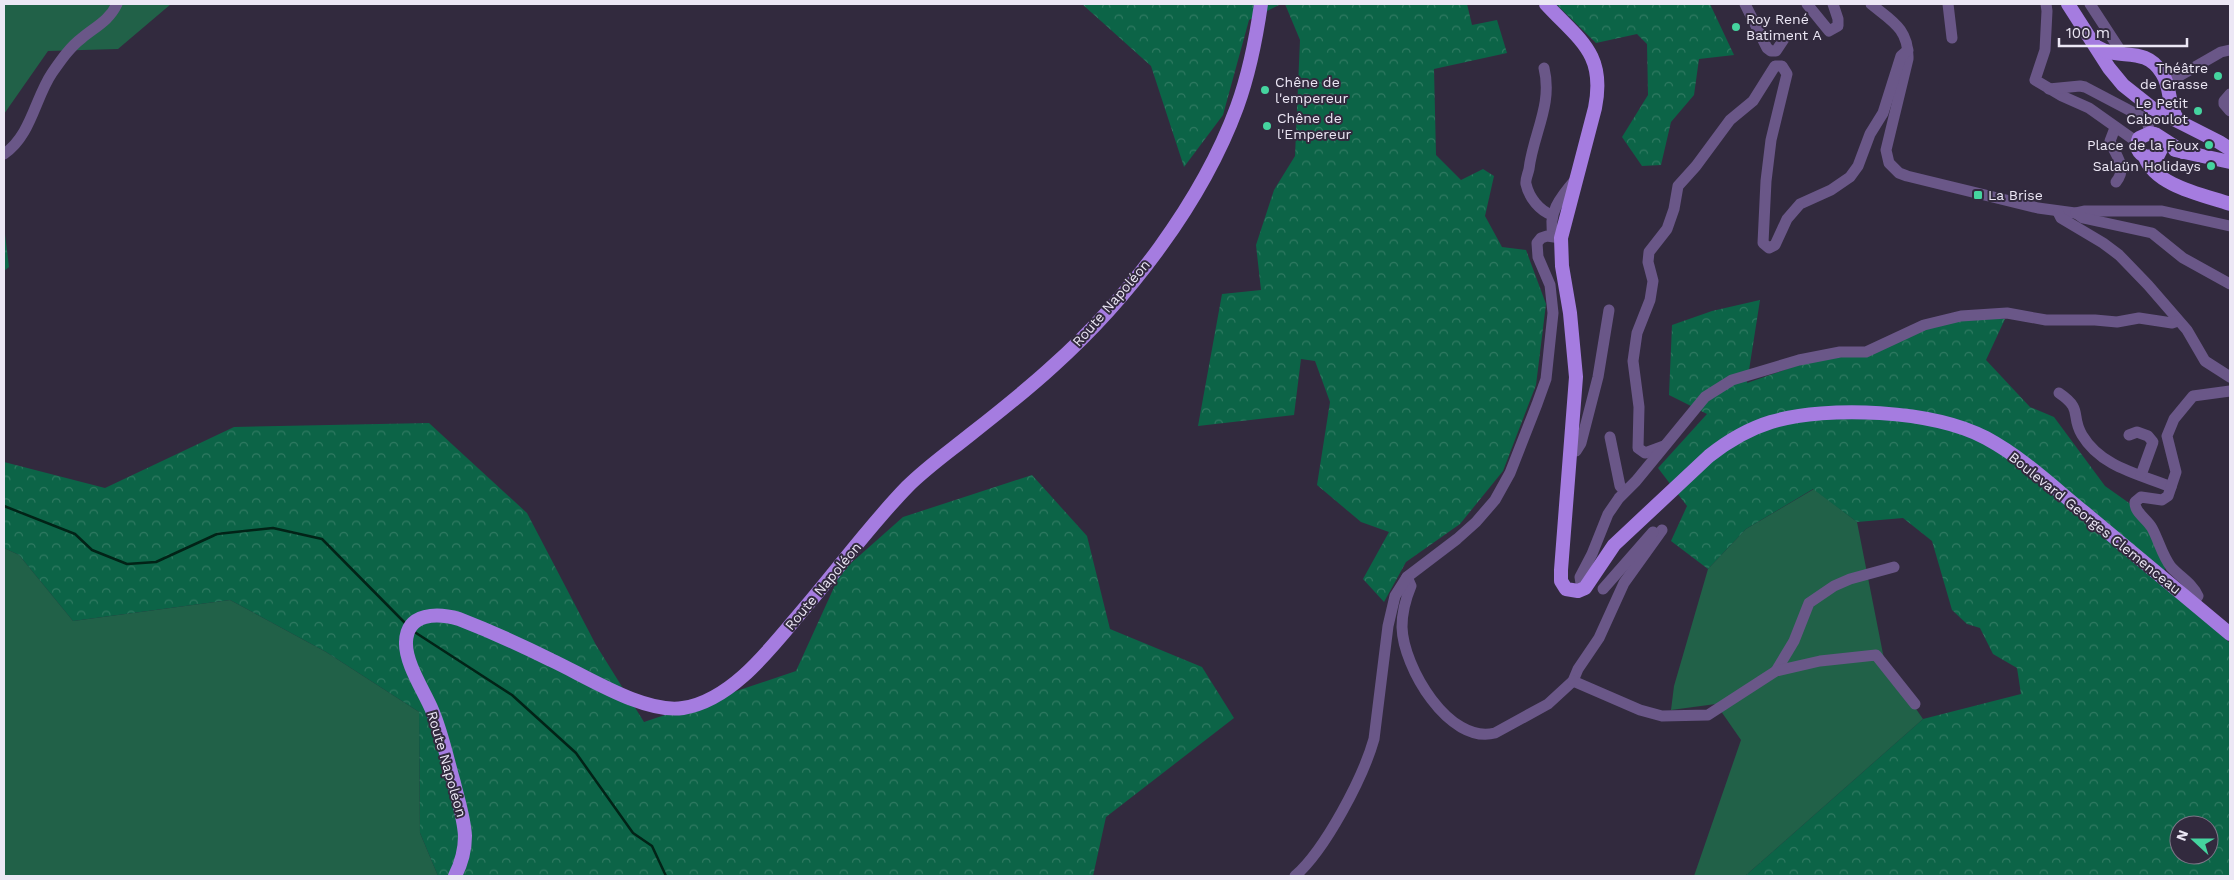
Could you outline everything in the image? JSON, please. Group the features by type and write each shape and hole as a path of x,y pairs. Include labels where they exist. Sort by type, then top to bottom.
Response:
{"main road":[{"name":"Route Napoléon","path":"455,876 463,855 465,832 440,730 407,654 407,638 414,624 422,618 433,614 459,619 632,698 657,707 690,706 706,700 735,682 771,648 908,485 1054,366 1130,284 1161,244 1187,205 1223,140 1237,107 1248,72 1261,4"},
{"path":"1546,4 1579,37 1594,63 1598,76 1595,108 1558,237 1570,313 1576,377 1561,581 1566,589 1574,592 1582,590"},
{"path":"2068,4 2115,76 2147,104 2227,145"},
{"path":"2097,47 2105,52 2136,54 2148,59 2161,71 2168,90 2170,108 2178,120"},
{"path":"2115,76 2122,53"},
{"path":"2147,104 2157,105 2168,90"},
{"path":"2138,142 2139,152 2154,146 2230,162"},
{"path":"2154,146 2149,166 2176,186 2230,204"},
{"name":"Boulevard Georges Clemenceau","path":"1582,590 1605,555 1619,540 1724,444 1742,433 1772,422 1808,414 1849,412 1921,418 1944,422 1985,438 2030,468 2230,634"}],"street":[{"path":"4,154 13,146 26,127 47,82 65,55 82,38 103,23 117,4"},
{"path":"1745,4 1767,48 1771,51 1776,51 1784,39"},
{"path":"1807,4 1829,31 1838,26 1833,4"},
{"path":"1871,4 1897,25 1906,37 1908,60 1886,150 1889,163 1899,173 1964,191 2058,212 2162,211 2230,226"},
{"path":"1948,4 1952,38"},
{"path":"2046,4 2044,50 2036,80 2049,89 2090,108 2115,128 2138,142"},
{"path":"2090,4 2122,53"},
{"path":"1664,446 1645,453 1638,448 1639,407 1634,361 1637,333 1650,300 1653,281 1648,262 1649,252 1666,229 1674,209 1678,186 1696,166 1730,120 1753,101 1775,66 1782,66 1787,74 1771,140 1766,181 1763,244 1769,248 1775,245 1787,219 1800,204 1831,190 1850,177 1858,166 1870,134 1883,113 1901,56 1908,50"},
{"path":"2168,90 2221,52 2230,50"},
{"path":"1544,68 1548,83 1544,110 1530,157 1526,183 1539,208 1543,212 1552,215"},
{"path":"2049,89 2085,87 2144,118 2154,146"},
{"path":"2230,94 2224,101 2224,104 2230,112"},
{"path":"2115,128 2110,141 2123,171 2116,182"},
{"path":"1558,237 1550,226 1552,215 1566,190 1575,180"},
{"path":"2058,212 2062,218 2119,255 2148,284 2187,330 2206,361 2230,377"},
{"path":"2075,213 2083,218 2152,234 2183,258 2230,284"},
{"path":"1295,876 1302,870 1326,836 1358,783 1369,758 1374,740 1390,611 1395,596 1408,577 1476,522 1495,500 1510,473 1546,379 1553,300 1550,285 1536,250 1537,243 1541,238 1558,237"},
{"path":"1571,451 1576,451 1581,443 1598,377 1609,310"},
{"path":"1582,590 1580,577 1592,554 1608,514 1625,491 1636,481 1705,397 1732,380 1799,360 1840,352 1866,352 1924,325 1942,319 1961,316 2007,313 2046,320 2117,322 2139,318 2172,324 2178,321"},
{"path":"2193,603 2198,596 2196,590 2172,568 2159,546 2152,528 2134,506 2135,502 2141,498 2165,499 2171,487 2176,466 2168,436 2174,419 2193,396 2230,391"},
{"path":"2059,393 2074,405 2081,432 2098,455 2116,466 2171,487"},
{"path":"2129,435 2136,432 2148,436 2153,442 2141,475"},
{"path":"1610,437 1620,486 1625,491"},
{"path":"1408,577 1412,586 1407,596 1402,628 1408,656 1421,685 1446,716 1460,728 1473,734 1486,735 1495,733 1548,704 1573,681 1578,669 1599,638 1624,583 1662,530 1658,529 1650,534 1603,589"},
{"path":"1776,671 1794,641 1809,603 1834,586 1850,579 1894,567"},
{"path":"1573,681 1640,710 1662,716 1708,715 1776,671 1820,661 1876,655 1915,704"}],"green space":[{"path":"4,4 171,4 118,49 48,51 4,114"},
{"path":"1082,4 1281,4 1249,20 1223,115 1184,167 1151,66"},
{"path":"1285,4 1467,4 1472,25 1497,20 1507,53 1434,69 1436,155 1461,180 1483,169 1494,176 1485,216 1502,247 1526,250 1546,304 1536,385 1503,471 1460,524 1406,562 1384,602 1363,579 1389,532 1361,522 1317,485 1330,402 1315,361 1301,359 1294,415 1198,426 1222,294 1261,290 1256,245 1274,190 1295,156 1300,40"},
{"path":"1556,4 1710,4 1734,55 1699,59 1694,95 1671,122 1661,165 1642,166 1622,137 1648,95 1647,44 1637,34 1596,43"},
{"path":"4,226 9,267 4,271"},
{"path":"1760,300 1747,383 1816,359 1869,355 1928,328 1962,317 2005,319 1986,360 2030,407 2054,417 2105,486 2139,510 2165,566 2164,585 2230,643 2230,876 1745,876 1923,719 2021,694 2017,668 1993,654 1980,628 1967,624 1952,610 1932,541 1903,518 1857,522 1813,489 1746,529 1708,569 1671,541 1687,506 1658,468 1707,414 1669,395 1672,325 1712,311"},
{"path":"429,423 527,513 596,645 644,722 796,671 841,572 903,517 1032,475 1087,536 1110,629 1202,667 1234,718 1106,817 1093,876 438,876 420,833 419,712 326,652 230,600 73,621 19,555 4,548 4,462 105,488 234,427"},
{"path":"1814,489 1857,522 1885,664 1923,719 1745,876 1694,876 1741,740 1716,704 1671,710 1674,686 1708,569 1746,529"},
{"path":"4,548 19,555 73,621 230,600 326,652 419,712 420,833 438,876 4,876"}],"waterway":[{"path":"4,506 75,534 92,550 127,564 156,562 217,534 273,528 322,539 407,625"},
{"path":"413,631 512,695 576,753 633,833 652,846 666,876"}],"place":[{"name":"Roy René Batiment A","path":"1736,27"},
{"name":"Théâtre de Grasse","path":"2218,76"},
{"name":"Chêne de l'empereur","path":"1265,90"},
{"name":"Le Petit Caboulot","path":"2198,111"},
{"name":"Chêne de l'Empereur","path":"1267,126"},
{"name":"Place de la Foux","path":"2209,145"},
{"name":"Salaün Holidays","path":"2211,166"},
{"name":"La Brise","path":"1978,195"}]}
